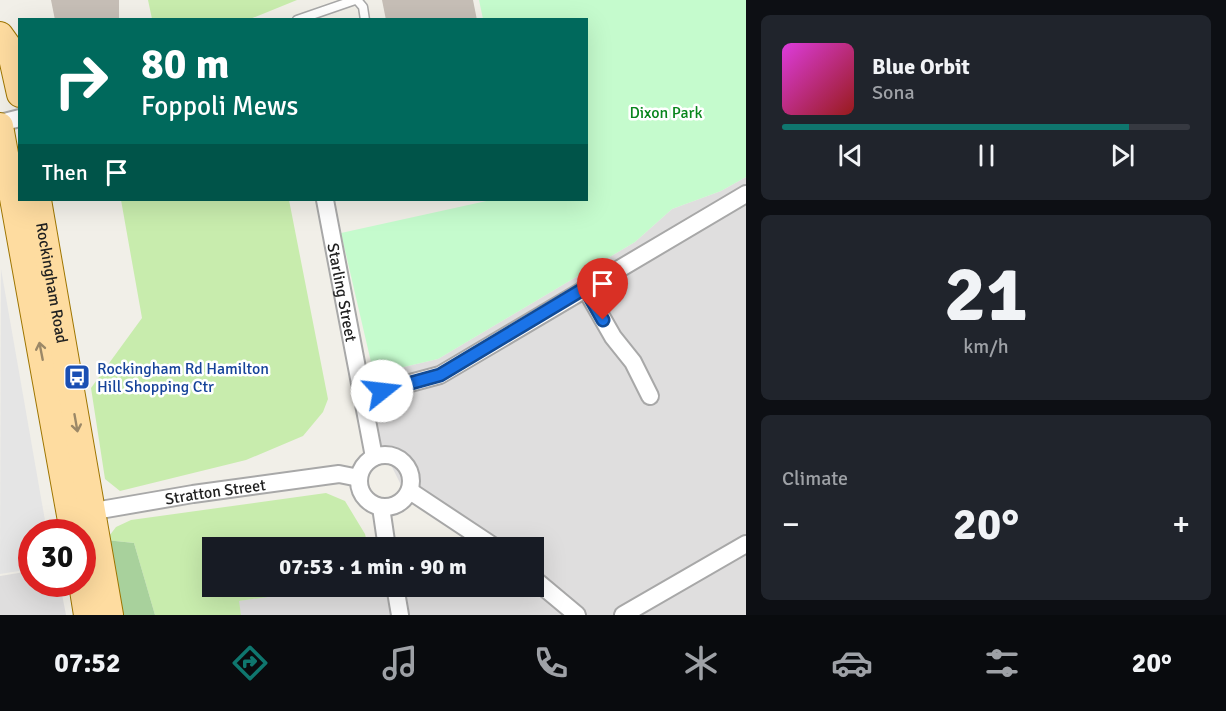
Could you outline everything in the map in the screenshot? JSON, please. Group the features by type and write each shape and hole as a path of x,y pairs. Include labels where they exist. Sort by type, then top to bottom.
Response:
{"main road":[{"path":"0,35 10,49 18,84"},
{"name":"Rockingham Road","path":"0,125 78,519"},
{"name":"Rockingham Road","path":"38,201 78,519"},
{"name":"Rockingham Road","path":"96,573 110,615"},
{"path":"84,597 87,615"}],"street":[{"path":"0,125 18,119"},
{"path":"362,396 440,375 746,194"},
{"name":"Starling Street","path":"325,201 374,457"},
{"path":"585,288 613,337 633,362 650,396"},
{"path":"392,455 406,465 412,482 410,491 398,504 381,507 367,500 359,486 359,478 367,462 374,457 392,455"},
{"name":"Stratton Street","path":"82,519 193,494 339,474 359,478"},
{"path":"410,491 479,537"},
{"path":"381,507 385,537"},
{"path":"623,615 746,544"},
{"path":"544,587 577,615"},
{"path":"397,597 400,615"}],"lane":[{"path":"303,18 356,0 363,7 365,18"}],"shaded area":[{"path":"746,177 746,615 241,615 238,601 265,597 544,597 544,537 474,537 410,503 379,441 371,362 395,369 438,359 635,242 672,209 721,191"},
{"path":"1,269 45,519 18,519 18,571 0,574"},
{"path":"18,573 18,597 63,597 66,615 0,615 0,576"}],"green space":[{"path":"148,0 297,0 252,18 152,18"},
{"name":"Dixon Park","path":"479,0 746,0 746,177 721,191 672,209 635,242 438,359 395,369 371,362 341,233 486,201 588,201 588,18 483,18"},
{"path":"121,201 289,201 328,399 323,412 303,436 246,460 120,491 105,479 91,388 142,318"},
{"path":"326,493 345,501 366,537 202,537 202,597 267,597 239,601 241,615 155,615 134,543 106,540 116,527 131,520"},
{"path":"106,540 134,543 155,615 120,615"}],"building":[{"path":"51,0 119,0 119,18 55,18"},
{"path":"382,0 473,0 477,18 386,18"}],"place":[{"name":"Rockingham Rd Hamilton Hill Shopping Ctr","path":"77,377"}],"route":[{"path":"382,391 440,375 585,288 603,320"}]}
